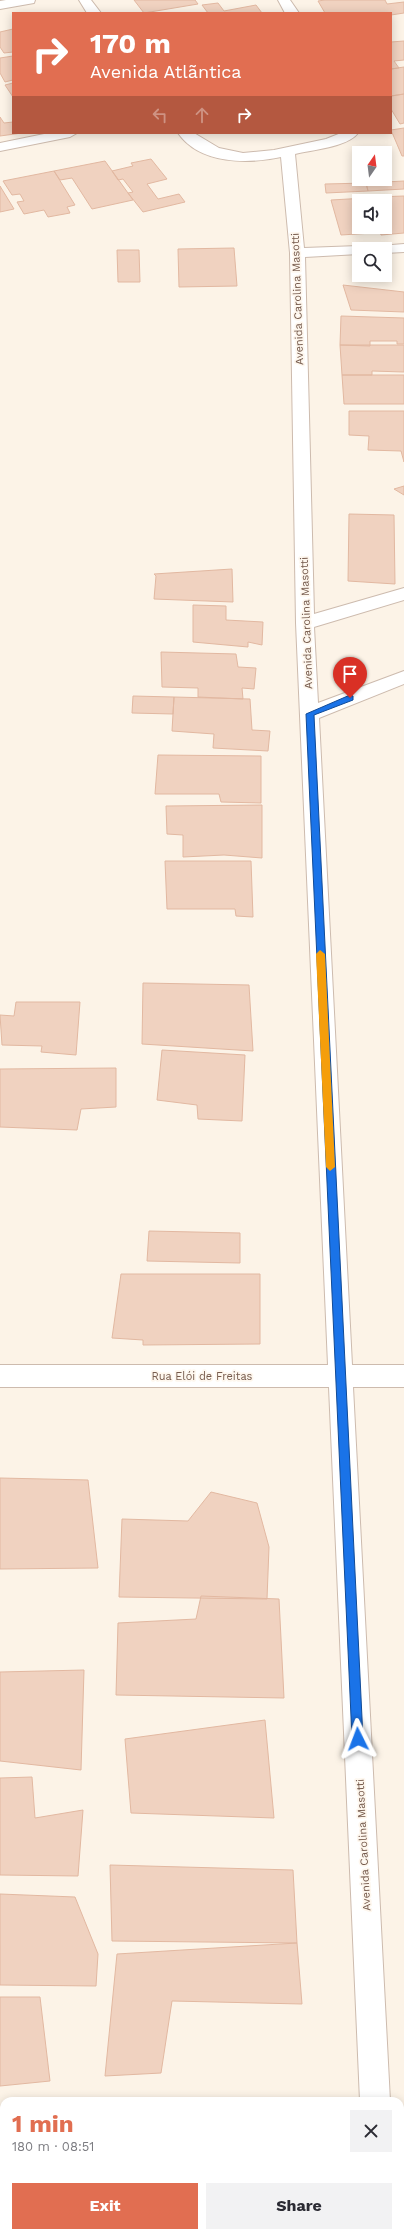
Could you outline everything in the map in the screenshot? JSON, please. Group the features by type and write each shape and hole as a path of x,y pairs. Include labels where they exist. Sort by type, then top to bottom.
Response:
{"street":[{"path":"0,5 29,0"},
{"path":"85,0 93,12"},
{"path":"284,0 291,12"},
{"path":"0,147 65,134"},
{"path":"186,134 206,150 231,157 252,157 288,152 342,138 349,134"},
{"name":"Avenida Carolina Masotti","path":"288,152 297,253 305,622 375,2097"},
{"path":"392,249 404,248"},
{"path":"297,253 352,250"},
{"path":"305,622 404,594"},
{"path":"310,714 404,676"},
{"name":"Rua Elói de Freitas","path":"0,1376 404,1376"}],"building":[{"path":"134,0 195,0 198,4 150,12 143,12"},
{"path":"385,0 387,4 404,2 404,13 392,15 392,12 324,12 318,1"},
{"path":"218,3 224,11 256,5 261,12 207,12 202,5"},
{"path":"12,29 12,52 4,53 0,47 0,32"},
{"path":"404,41 404,60 394,61 399,68 392,69 392,42"},
{"path":"12,56 12,80 5,82 0,73 0,58"},
{"path":"404,67 404,94 392,96 392,69"},
{"path":"12,83 12,96 5,85"},
{"path":"404,94 404,123 400,124 392,111 392,96"},
{"path":"0,117 4,123 12,122 12,134 15,134 0,136"},
{"path":"404,128 404,156 402,156 392,130"},
{"path":"151,159 167,179 147,184 158,199 179,194 185,202 143,212 128,193 133,192 123,179 118,180 112,171 133,166 131,163"},
{"path":"105,161 133,200 92,209 72,178 60,180 54,171"},
{"path":"54,171 75,205 67,207 70,213 48,217 44,210 24,214 17,202 24,201 20,194 12,195 3,181"},
{"path":"404,181 404,189 368,191 367,186 392,186 392,182"},
{"path":"352,183 352,186 367,186 368,191 326,193 325,184"},
{"path":"0,186 14,209 0,212"},
{"path":"392,196 404,196 404,233 381,235 392,234"},
{"path":"352,199 352,234 356,234 341,235 331,200"},
{"path":"234,248 237,286 179,287 178,249"},
{"path":"117,250 139,250 140,282 118,282"},
{"path":"343,285 404,292 404,312 351,310"},
{"path":"341,316 404,318 404,344 397,344 397,341 370,341 370,346 340,345"},
{"path":"340,345 404,345 404,372 372,371 372,375 342,375"},
{"path":"342,375 404,375 404,404 344,404"},
{"path":"349,411 404,411 404,462 401,451 368,450 369,436 349,435"},
{"path":"404,486 404,495 394,489"},
{"path":"349,514 394,515 395,584 348,581"},
{"path":"232,569 233,602 154,599 156,576 154,574"},
{"path":"193,605 226,606 226,620 263,622 262,645 248,642 248,647 193,642"},
{"path":"161,652 236,654 238,667 256,668 254,689 242,688 243,699 198,697 198,688 162,687"},
{"path":"133,696 174,697 173,714 132,713"},
{"path":"174,697 250,699 252,730 270,731 268,751 213,748 214,734 172,731"},
{"path":"158,755 261,756 261,803 221,802 219,794 155,794"},
{"path":"262,805 262,858 224,855 183,857 183,835 167,834 166,806"},
{"path":"165,861 251,861 253,917 236,916 235,909 167,909"},
{"path":"143,983 249,985 253,1051 142,1044"},
{"path":"16,1002 80,1002 76,1055 41,1052 42,1046 2,1045 0,1015 14,1016"},
{"path":"162,1050 245,1055 242,1121 198,1119 197,1105 157,1100"},
{"path":"116,1068 116,1107 81,1109 77,1130 0,1127 0,1069"},
{"path":"149,1231 240,1233 240,1263 147,1261"},
{"path":"121,1274 260,1274 260,1344 143,1345 143,1340 112,1338"},
{"path":"0,1478 88,1480 98,1568 0,1569"},
{"path":"211,1492 257,1503 269,1547 267,1599 119,1597 122,1519 188,1521"},
{"path":"201,1596 279,1599 284,1698 116,1695 118,1623 196,1619"},
{"path":"84,1670 81,1770 0,1761 0,1672"},
{"path":"265,1720 274,1818 131,1813 125,1739"},
{"path":"32,1777 35,1818 83,1810 78,1876 0,1875 0,1778"},
{"path":"110,1865 293,1870 297,1943 112,1941"},
{"path":"0,1894 75,1897 98,1954 96,1986 0,1985"},
{"path":"297,1943 302,2004 172,2001 161,2073 105,2076 117,1954"},
{"path":"0,1997 40,1997 50,2081 0,2086"}],"slow traffic":[{"path":"320,954 330,1167"}],"route":[{"path":"350,698 310,714 319,936 358,1739"}]}
